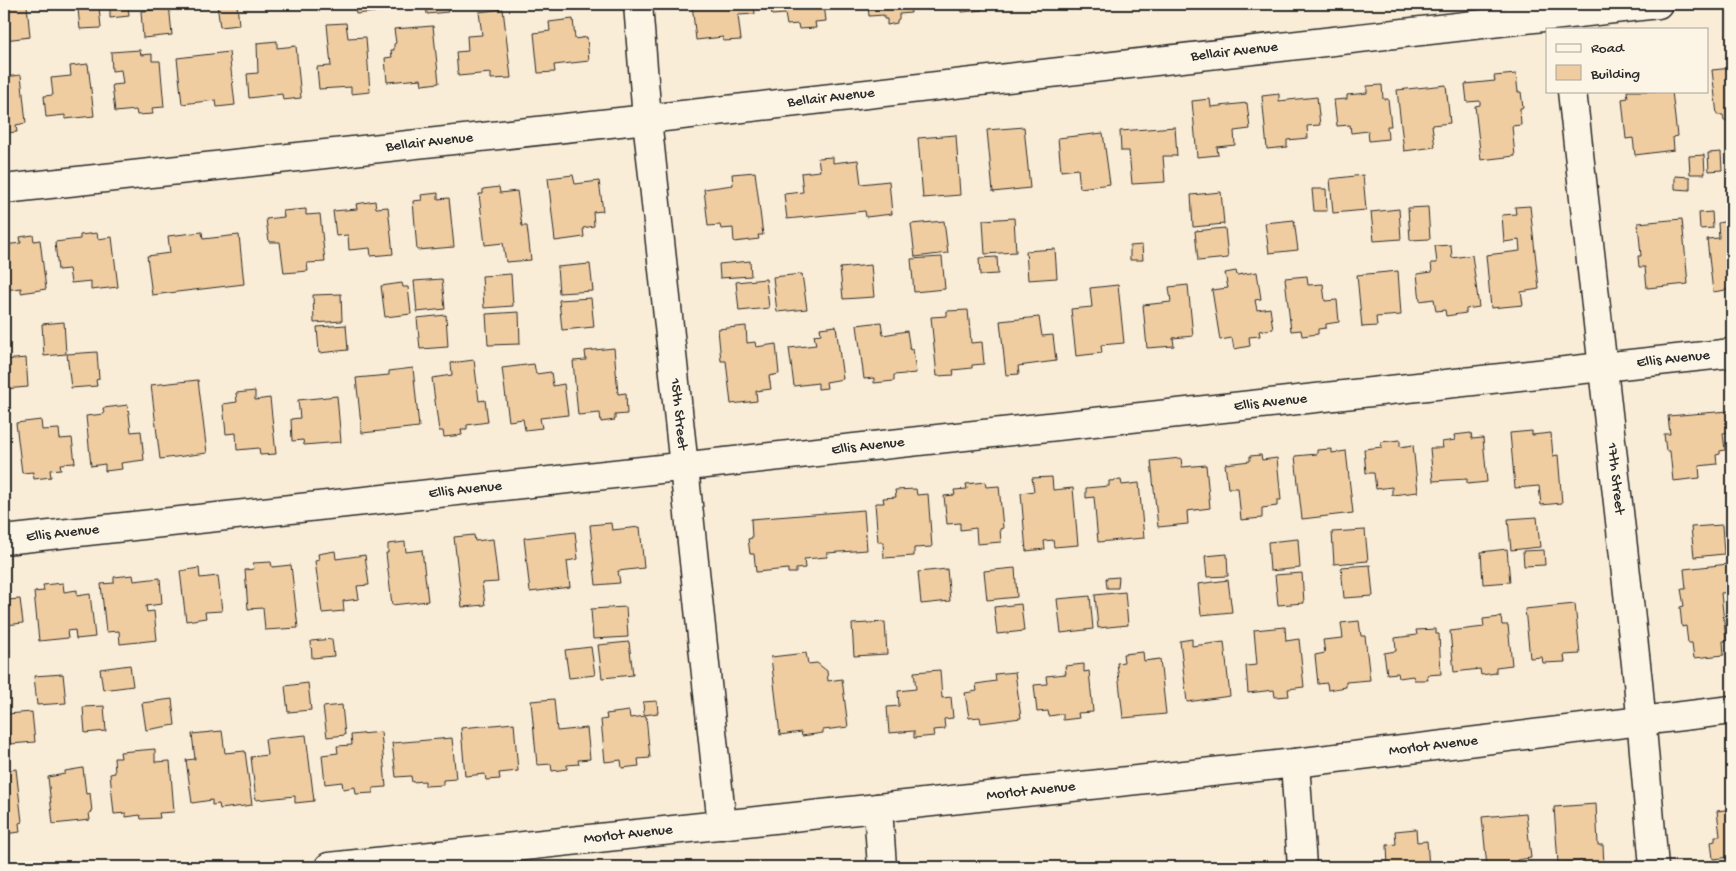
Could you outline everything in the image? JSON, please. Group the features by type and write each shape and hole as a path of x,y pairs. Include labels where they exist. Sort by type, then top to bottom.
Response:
{"street":[{"name":"15th Street","path":"638,4 647,119 722,825"},
{"name":"Bellair Avenue","path":"4,189 647,119 1658,4"},
{"name":"17th Street","path":"1572,92 1642,720 1654,867"},
{"name":"Ellis Avenue","path":"4,540 1732,353"},
{"name":"Morlot Avenue","path":"329,867 1295,762 1732,710"},
{"path":"1295,762 1302,867"},
{"path":"878,808 882,867"}],"building":[{"path":"169,4 172,35 143,38 141,11 155,10 154,5"},
{"path":"217,4 237,4 239,25 220,27"},
{"path":"354,4 374,4 375,12 356,14"},
{"path":"426,4 447,4 448,12 427,14"},
{"path":"692,4 754,4 755,14 738,15 741,40 723,41 723,37 696,40"},
{"path":"770,4 824,4 826,21 815,22 816,28 799,29 798,24 787,25 785,14 772,15"},
{"path":"854,4 910,4 911,13 899,14 897,23 887,25 887,19 884,19 884,15 869,16 868,6 854,7"},
{"path":"950,4 981,4 982,10 962,12 961,5 950,6"},
{"path":"27,5 30,37 4,40 4,7"},
{"path":"128,6 129,16 110,18 110,8"},
{"path":"99,7 101,28 80,29 78,9"},
{"path":"503,9 511,78 491,79 491,73 458,76 456,52 468,51 467,36 482,35 479,12"},
{"path":"573,19 575,39 587,37 589,61 554,65 555,72 538,73 534,33 550,31 549,22"},
{"path":"346,23 348,38 366,37 370,92 351,94 351,87 319,89 317,67 331,66 327,24"},
{"path":"433,26 439,83 422,85 421,79 387,82 385,58 392,57 391,50 394,50 394,44 396,43 394,29"},
{"path":"277,41 277,48 296,46 301,98 283,100 282,94 249,98 247,74 258,73 257,43"},
{"path":"140,50 141,55 152,54 152,61 160,61 164,107 152,108 153,114 137,115 136,110 115,112 112,85 123,84 121,70 112,71 111,52"},
{"path":"229,52 235,105 217,107 216,100 182,104 177,58"},
{"path":"88,64 94,116 65,119 65,115 46,117 44,96 53,95 51,78 71,76 70,66"},
{"path":"1732,68 1732,120 1724,121 1723,115 1717,115 1712,70"},
{"path":"1516,74 1518,92 1521,92 1523,108 1520,108 1521,125 1512,126 1515,156 1481,160 1475,106 1480,105 1480,101 1467,102 1465,84 1495,81 1494,76"},
{"path":"21,75 26,123 16,125 17,132 4,133 4,77"},
{"path":"1382,85 1383,99 1388,99 1391,126 1387,126 1388,139 1369,141 1368,131 1351,133 1350,125 1337,126 1334,100 1347,99 1347,95 1367,93 1367,86"},
{"path":"1446,85 1450,123 1432,125 1435,147 1404,151 1397,90"},
{"path":"1627,92 1672,92 1677,136 1673,137 1674,150 1635,155 1633,138 1626,139 1622,99 1628,98"},
{"path":"1279,94 1279,101 1317,97 1320,125 1307,126 1308,138 1287,140 1287,147 1267,149 1262,96"},
{"path":"1210,99 1211,107 1247,103 1250,129 1234,131 1235,145 1217,147 1218,155 1197,157 1192,101"},
{"path":"1024,127 1030,188 993,192 987,130"},
{"path":"1175,127 1177,156 1163,156 1165,182 1132,184 1129,151 1121,151 1120,131"},
{"path":"1103,133 1110,184 1080,188 1078,169 1061,171 1058,138"},
{"path":"956,135 960,195 923,198 918,138"},
{"path":"1721,152 1722,170 1709,171 1708,153"},
{"path":"1704,155 1705,174 1690,174 1689,156"},
{"path":"833,157 833,163 858,160 861,184 889,181 892,214 866,217 865,211 787,219 784,194 803,192 801,173 820,171 818,158"},
{"path":"755,172 763,235 758,235 759,239 734,242 733,228 721,229 720,225 708,226 704,189 733,185 732,174"},
{"path":"573,175 575,184 599,181 603,211 593,212 594,226 583,228 584,237 555,241 548,178"},
{"path":"1363,175 1366,210 1333,213 1330,179"},
{"path":"1675,176 1690,177 1690,190 1675,189"},
{"path":"499,187 500,193 517,191 522,226 527,226 531,260 506,262 503,243 485,245 479,194 483,194 483,189"},
{"path":"1312,189 1326,189 1327,211 1314,211"},
{"path":"1221,192 1224,224 1193,227 1191,195"},
{"path":"438,193 438,199 449,198 454,247 417,250 413,201 422,200 421,195"},
{"path":"375,201 376,208 388,207 393,254 371,256 370,248 349,250 348,235 336,236 333,211 357,209 356,204"},
{"path":"1530,206 1539,289 1521,292 1523,305 1491,308 1486,255 1520,251 1519,240 1504,242 1502,215 1516,214 1515,207"},
{"path":"1428,207 1430,239 1410,240 1408,208"},
{"path":"306,209 306,215 320,214 325,262 307,263 308,271 284,273 280,242 269,242 266,219 284,217 283,211"},
{"path":"1399,209 1401,239 1374,241 1371,212"},
{"path":"1712,212 1713,228 1700,229 1699,213"},
{"path":"1014,218 1016,252 985,254 983,220"},
{"path":"1682,219 1688,284 1647,288 1645,267 1639,267 1638,256 1641,256 1638,223"},
{"path":"1294,220 1298,250 1269,253 1265,223"},
{"path":"944,221 948,253 915,257 911,224"},
{"path":"1728,221 1729,229 1732,229 1732,289 1713,292 1707,239 1719,238 1718,223"},
{"path":"1225,228 1228,258 1198,261 1195,231"},
{"path":"202,232 203,239 239,235 244,284 152,295 147,256 170,253 168,236"},
{"path":"97,233 98,239 112,237 118,287 91,290 91,281 71,283 69,269 58,270 55,242 80,239 80,235"},
{"path":"33,235 34,241 40,240 46,289 21,293 21,288 4,290 4,245 21,243 20,237"},
{"path":"1142,245 1143,260 1130,260 1130,246"},
{"path":"1451,245 1452,258 1472,255 1479,307 1466,309 1466,313 1446,316 1445,310 1436,311 1434,299 1420,301 1417,274 1432,272 1431,263 1437,263 1435,246"},
{"path":"1055,249 1057,278 1028,280 1026,251"},
{"path":"942,257 945,289 914,292 911,259"},
{"path":"997,257 998,274 980,275 979,258"},
{"path":"750,261 751,276 720,278 719,264"},
{"path":"590,264 593,291 559,293 557,267"},
{"path":"871,265 874,297 843,299 840,268"},
{"path":"1236,271 1237,275 1257,272 1261,299 1255,300 1257,310 1270,308 1273,329 1259,331 1260,336 1249,337 1250,346 1234,349 1232,338 1220,340 1212,290 1228,288 1225,273"},
{"path":"1398,271 1401,315 1376,317 1377,326 1362,327 1357,275"},
{"path":"511,274 513,306 484,308 482,276"},
{"path":"802,274 807,309 777,312 773,277"},
{"path":"1307,276 1308,285 1323,284 1325,301 1337,300 1339,322 1326,324 1326,328 1318,329 1318,334 1302,336 1301,330 1291,331 1285,278"},
{"path":"442,279 445,309 417,312 414,281"},
{"path":"766,279 769,308 739,311 736,282"},
{"path":"402,283 403,287 408,287 411,314 385,317 381,286"},
{"path":"1118,285 1124,343 1101,345 1102,353 1076,356 1071,309 1092,307 1090,288"},
{"path":"1188,285 1193,336 1173,338 1174,346 1147,348 1143,305 1171,302 1169,287"},
{"path":"341,294 342,321 314,323 313,295"},
{"path":"591,298 594,327 562,330 559,300"},
{"path":"968,310 971,343 982,342 984,364 972,365 972,368 953,370 954,375 937,376 931,317 947,316 947,311"},
{"path":"519,312 520,344 488,345 486,314"},
{"path":"446,315 448,347 420,349 417,318"},
{"path":"1039,317 1042,336 1053,335 1056,361 1018,366 1019,374 1006,375 1000,321"},
{"path":"64,322 66,354 44,356 42,324"},
{"path":"881,322 883,335 907,331 910,350 913,349 916,373 894,375 894,381 874,383 874,378 864,379 857,325"},
{"path":"346,325 348,350 319,353 317,327"},
{"path":"746,326 747,343 755,342 756,347 776,344 779,374 769,376 771,389 756,391 757,401 731,404 726,361 721,361 718,329"},
{"path":"836,326 843,379 826,382 827,388 818,389 818,383 794,386 789,348 816,345 814,335 821,334 820,328"},
{"path":"614,348 618,394 626,393 627,414 615,415 615,420 601,422 600,413 578,415 573,361 586,360 585,351"},
{"path":"97,352 99,379 96,380 97,386 71,388 67,354"},
{"path":"26,358 28,387 4,389 4,360"},
{"path":"474,360 479,401 485,400 488,422 467,425 467,429 461,429 462,435 444,437 443,431 439,431 432,378 452,375 451,363"},
{"path":"534,364 536,374 551,372 553,386 564,384 568,415 540,418 542,428 525,430 523,419 509,421 502,368"},
{"path":"413,368 419,427 362,433 356,378 389,375 389,371"},
{"path":"198,380 207,453 160,459 151,385"},
{"path":"255,391 255,400 270,398 276,454 260,455 259,448 237,450 236,433 226,434 223,404 237,402 236,393"},
{"path":"337,396 341,442 304,445 303,440 292,441 291,419 300,418 298,400"},
{"path":"128,405 131,432 141,431 144,460 121,463 122,469 105,471 105,464 91,466 86,416 104,414 103,408"},
{"path":"1729,411 1731,432 1723,433 1725,450 1720,451 1720,454 1716,455 1717,464 1699,466 1700,478 1673,481 1670,451 1666,451 1664,434 1670,434 1668,416"},
{"path":"41,420 42,430 59,429 60,439 72,438 75,463 60,464 61,469 50,470 51,477 34,479 33,472 22,473 16,423"},
{"path":"1532,431 1532,435 1551,433 1553,456 1558,455 1562,503 1541,505 1539,486 1515,488 1510,433"},
{"path":"1471,433 1472,439 1483,438 1487,482 1467,484 1467,479 1433,481 1430,448 1443,448 1442,442 1455,440 1454,435"},
{"path":"1400,440 1400,447 1413,445 1418,492 1392,495 1392,487 1376,489 1374,473 1366,473 1364,449 1382,447 1381,442"},
{"path":"5,446 8,471 4,471"},
{"path":"1332,449 1332,453 1346,451 1353,513 1302,519 1295,456 1317,454 1317,450"},
{"path":"1261,455 1262,460 1277,458 1281,500 1277,500 1277,506 1262,508 1262,518 1241,520 1238,488 1228,488 1225,464 1250,461 1250,456"},
{"path":"1181,458 1182,467 1206,465 1210,508 1187,511 1188,524 1158,527 1151,461"},
{"path":"1052,477 1053,490 1073,488 1078,545 1054,547 1053,540 1044,541 1045,549 1026,551 1021,493 1034,491 1032,478"},
{"path":"1121,480 1122,485 1139,483 1144,538 1098,542 1094,497 1086,498 1086,488 1109,486 1109,481"},
{"path":"985,482 986,487 999,486 1003,528 1000,529 1001,542 977,544 976,528 960,530 960,523 947,524 944,496 955,495 954,490 967,489 966,484"},
{"path":"916,489 917,495 928,494 932,547 914,548 914,556 884,558 883,542 878,542 875,503 884,503 883,498 896,497 895,490"},
{"path":"864,510 867,550 827,553 827,557 804,559 805,568 796,569 796,573 788,573 788,569 756,572 754,554 750,554 748,539 752,538 751,519"},
{"path":"1537,517 1540,547 1511,550 1508,519"},
{"path":"611,523 612,530 640,527 644,568 618,571 620,583 596,585 590,525"},
{"path":"1722,525 1724,554 1694,557 1691,527"},
{"path":"1365,530 1368,561 1334,564 1332,532"},
{"path":"575,532 578,559 567,561 570,587 530,592 524,538"},
{"path":"474,535 475,541 493,539 498,582 482,583 485,605 462,607 454,537"},
{"path":"1298,539 1300,568 1270,571 1268,542"},
{"path":"405,542 406,552 422,550 428,601 392,605 386,553 388,553 388,544"},
{"path":"1507,549 1510,582 1483,584 1481,552"},
{"path":"1544,550 1545,565 1524,566 1523,551"},
{"path":"335,551 336,559 365,555 369,585 357,586 359,599 343,601 344,611 322,613 315,561 319,560 318,554"},
{"path":"1227,554 1228,576 1207,577 1205,556"},
{"path":"271,562 272,567 291,565 298,628 265,630 263,608 248,609 245,570 254,569 253,563"},
{"path":"1728,564 1731,592 1721,593 1726,641 1723,641 1724,655 1694,658 1692,643 1688,643 1686,626 1682,627 1680,607 1684,606 1681,589 1686,589 1684,569"},
{"path":"1370,565 1373,596 1344,598 1341,567"},
{"path":"199,568 200,578 218,576 222,611 205,612 206,618 186,621 180,571"},
{"path":"1015,568 1017,597 987,600 984,571"},
{"path":"947,569 950,601 921,604 918,572"},
{"path":"1302,573 1304,603 1278,605 1275,575"},
{"path":"133,575 134,581 160,578 162,604 146,606 147,612 154,611 157,640 120,644 119,631 106,632 101,584 114,583 114,577"},
{"path":"1119,577 1118,588 1107,588 1106,578"},
{"path":"1228,580 1232,612 1201,615 1198,584"},
{"path":"63,583 64,592 77,590 77,596 90,594 95,637 76,639 75,630 67,631 68,638 39,641 34,592 44,591 43,585"},
{"path":"1125,592 1128,625 1098,628 1095,595"},
{"path":"8,596 8,600 20,599 23,623 6,625 10,653 4,653 4,597"},
{"path":"1090,596 1093,629 1061,633 1057,599"},
{"path":"1021,604 1024,631 997,634 994,607"},
{"path":"1575,604 1580,654 1564,655 1565,662 1543,663 1542,657 1530,658 1525,609"},
{"path":"626,607 628,637 593,639 591,609"},
{"path":"1501,617 1502,625 1508,625 1512,665 1496,667 1496,673 1481,675 1480,669 1454,672 1450,631 1484,627 1483,619"},
{"path":"1359,621 1361,636 1365,636 1370,680 1346,682 1346,687 1328,690 1327,683 1318,684 1315,655 1325,653 1323,640 1343,638 1341,623"},
{"path":"885,622 887,654 854,656 852,624"},
{"path":"1285,627 1286,641 1299,639 1304,687 1288,689 1289,696 1275,697 1274,690 1248,693 1246,666 1257,665 1254,630"},
{"path":"1436,629 1436,634 1439,634 1441,674 1427,675 1428,680 1414,680 1413,676 1399,678 1398,673 1387,674 1384,653 1396,651 1395,638 1417,635 1416,630"},
{"path":"332,639 334,656 312,658 311,641"},
{"path":"1192,639 1192,646 1224,642 1230,696 1187,702 1180,641"},
{"path":"629,642 633,675 602,678 598,645"},
{"path":"591,647 595,675 569,678 565,650"},
{"path":"1143,652 1144,661 1160,659 1166,714 1123,718 1117,663 1124,662 1123,654"},
{"path":"806,653 808,664 817,663 827,671 828,681 842,679 848,727 823,730 823,733 802,736 801,732 780,735 771,657"},
{"path":"1084,664 1084,672 1089,671 1093,712 1078,713 1079,718 1063,720 1063,714 1049,716 1048,711 1037,712 1034,685 1047,684 1046,676 1066,674 1065,666"},
{"path":"130,665 133,686 103,690 100,669"},
{"path":"940,670 942,698 951,697 953,718 944,719 945,729 933,730 934,736 914,738 914,731 889,733 887,707 899,706 898,691 916,689 914,672"},
{"path":"1015,672 1021,718 981,723 980,717 969,718 965,693 977,691 976,684 996,681 995,674"},
{"path":"63,674 66,703 37,705 34,676"},
{"path":"308,683 311,710 288,712 285,686"},
{"path":"172,699 175,725 146,730 142,703"},
{"path":"554,699 557,731 587,728 590,759 578,760 579,764 567,765 567,769 552,771 551,764 537,765 531,701"},
{"path":"657,701 658,713 644,715 643,702"},
{"path":"342,705 345,735 327,737 323,707"},
{"path":"104,706 106,731 85,733 83,707"},
{"path":"629,711 630,718 646,716 650,758 638,759 639,766 622,768 621,760 605,762 601,720 607,719 606,714"},
{"path":"32,712 35,742 10,744 7,714"},
{"path":"514,723 518,771 499,773 500,779 486,780 485,774 465,776 461,728"},
{"path":"222,731 225,753 245,751 252,805 220,809 219,804 212,805 212,800 192,803 186,760 195,759 192,734"},
{"path":"381,732 386,787 373,788 373,793 356,794 355,787 343,789 342,782 325,784 322,755 338,753 337,746 352,745 351,735"},
{"path":"306,735 314,801 295,803 295,796 256,800 251,757 267,755 265,739"},
{"path":"452,738 456,779 443,780 443,785 425,786 425,781 412,782 411,776 396,777 392,743"},
{"path":"155,749 155,762 170,761 174,812 159,813 160,818 141,819 140,815 126,817 126,813 114,814 110,774 115,773 114,758 121,758 120,752"},
{"path":"83,768 86,794 90,793 92,812 89,813 90,820 53,824 48,777 65,774 65,771"},
{"path":"16,769 22,822 19,823 20,832 4,834 4,771"},
{"path":"1596,804 1598,845 1603,845 1604,867 1583,867 1582,861 1558,863 1554,807"},
{"path":"1732,809 1732,857 1713,859 1711,842 1715,841 1715,836 1720,836 1717,811"},
{"path":"1526,813 1531,858 1517,860 1517,867 1487,867 1482,817"},
{"path":"1416,829 1417,842 1427,841 1429,867 1388,867 1387,845 1396,844 1395,831"}]}
